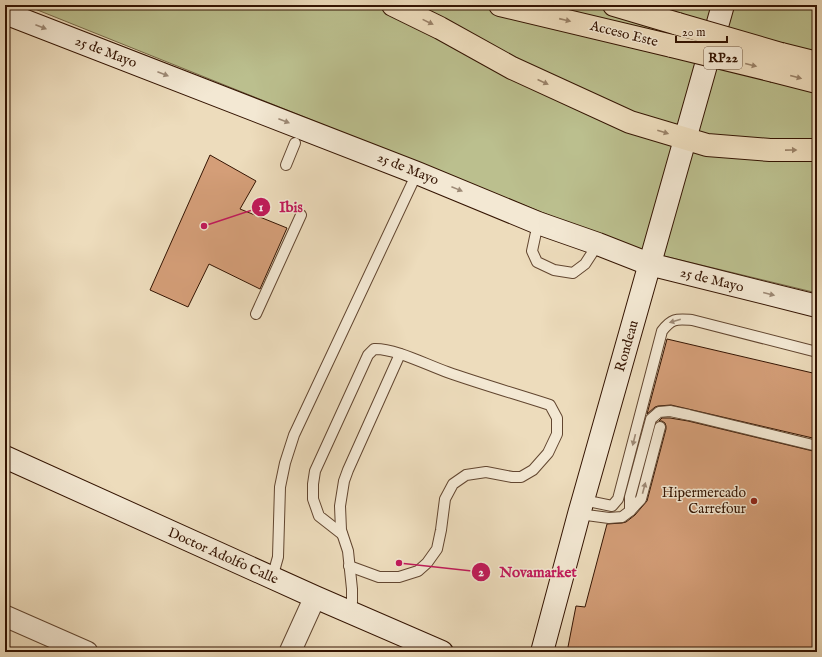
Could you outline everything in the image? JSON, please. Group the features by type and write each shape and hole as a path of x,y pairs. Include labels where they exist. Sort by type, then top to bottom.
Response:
{"highway":[{"path":"393,5 440,28 512,68 630,122 707,145 770,150 817,150"},
{"name":"Acceso Este","path":"500,5 672,46 778,62 817,62"},
{"name":"Acceso Este","path":"614,5 678,24 778,62 817,82"}],"street":[{"name":"Rondeau","path":"542,652 581,507 723,5"},
{"name":"25 de Mayo","path":"5,13 417,173 538,223 649,264 817,306"},
{"name":"Doctor Adolfo Calle","path":"5,457 315,598 442,652"},
{"path":"290,652 315,598"},
{"path":"5,616 86,652"}],"lane":[{"path":"286,165 296,143"},
{"path":"272,578 278,557 280,487 285,463 294,435 417,173"},
{"path":"256,314 301,215"},
{"path":"538,223 532,251 538,262 554,270 573,273 585,264 598,244"},
{"path":"581,507 612,506 618,499 662,331 668,323 678,319 692,320 817,352"},
{"path":"342,534 319,516 313,499 315,471 368,355 374,349 382,348 448,373 550,405 557,418 557,434 548,453 533,470 521,477 512,477 486,472 466,475 453,484 445,499 437,549 427,563 418,571 398,577 379,577 349,566"},
{"path":"349,612 352,602 352,589 348,551 341,530 340,506 344,482 351,463 400,354"},
{"path":"630,511 630,497 651,419 658,412 670,411 689,415 817,446"},
{"path":"581,507 609,518 622,517 630,511 641,498 660,427"}],"green space":[{"path":"25,5 817,5 817,293 664,256 616,242"}],"building":[{"path":"210,155 256,181 240,209 287,228 260,289 209,264 188,307 150,290"},
{"path":"667,339 817,374 817,439 671,405 655,407 647,414"},
{"name":"Hipermercado Carrefour","path":"662,418 688,421 817,452 817,652 567,652 576,606 585,607 607,524 626,522 635,515 647,501 666,429 665,423 659,421"}],"place":[{"name":"Ibis","path":"204,226"},
{"name":"Hipermercado Carrefour","path":"754,501"},
{"name":"Novamarket","path":"399,563"}]}
